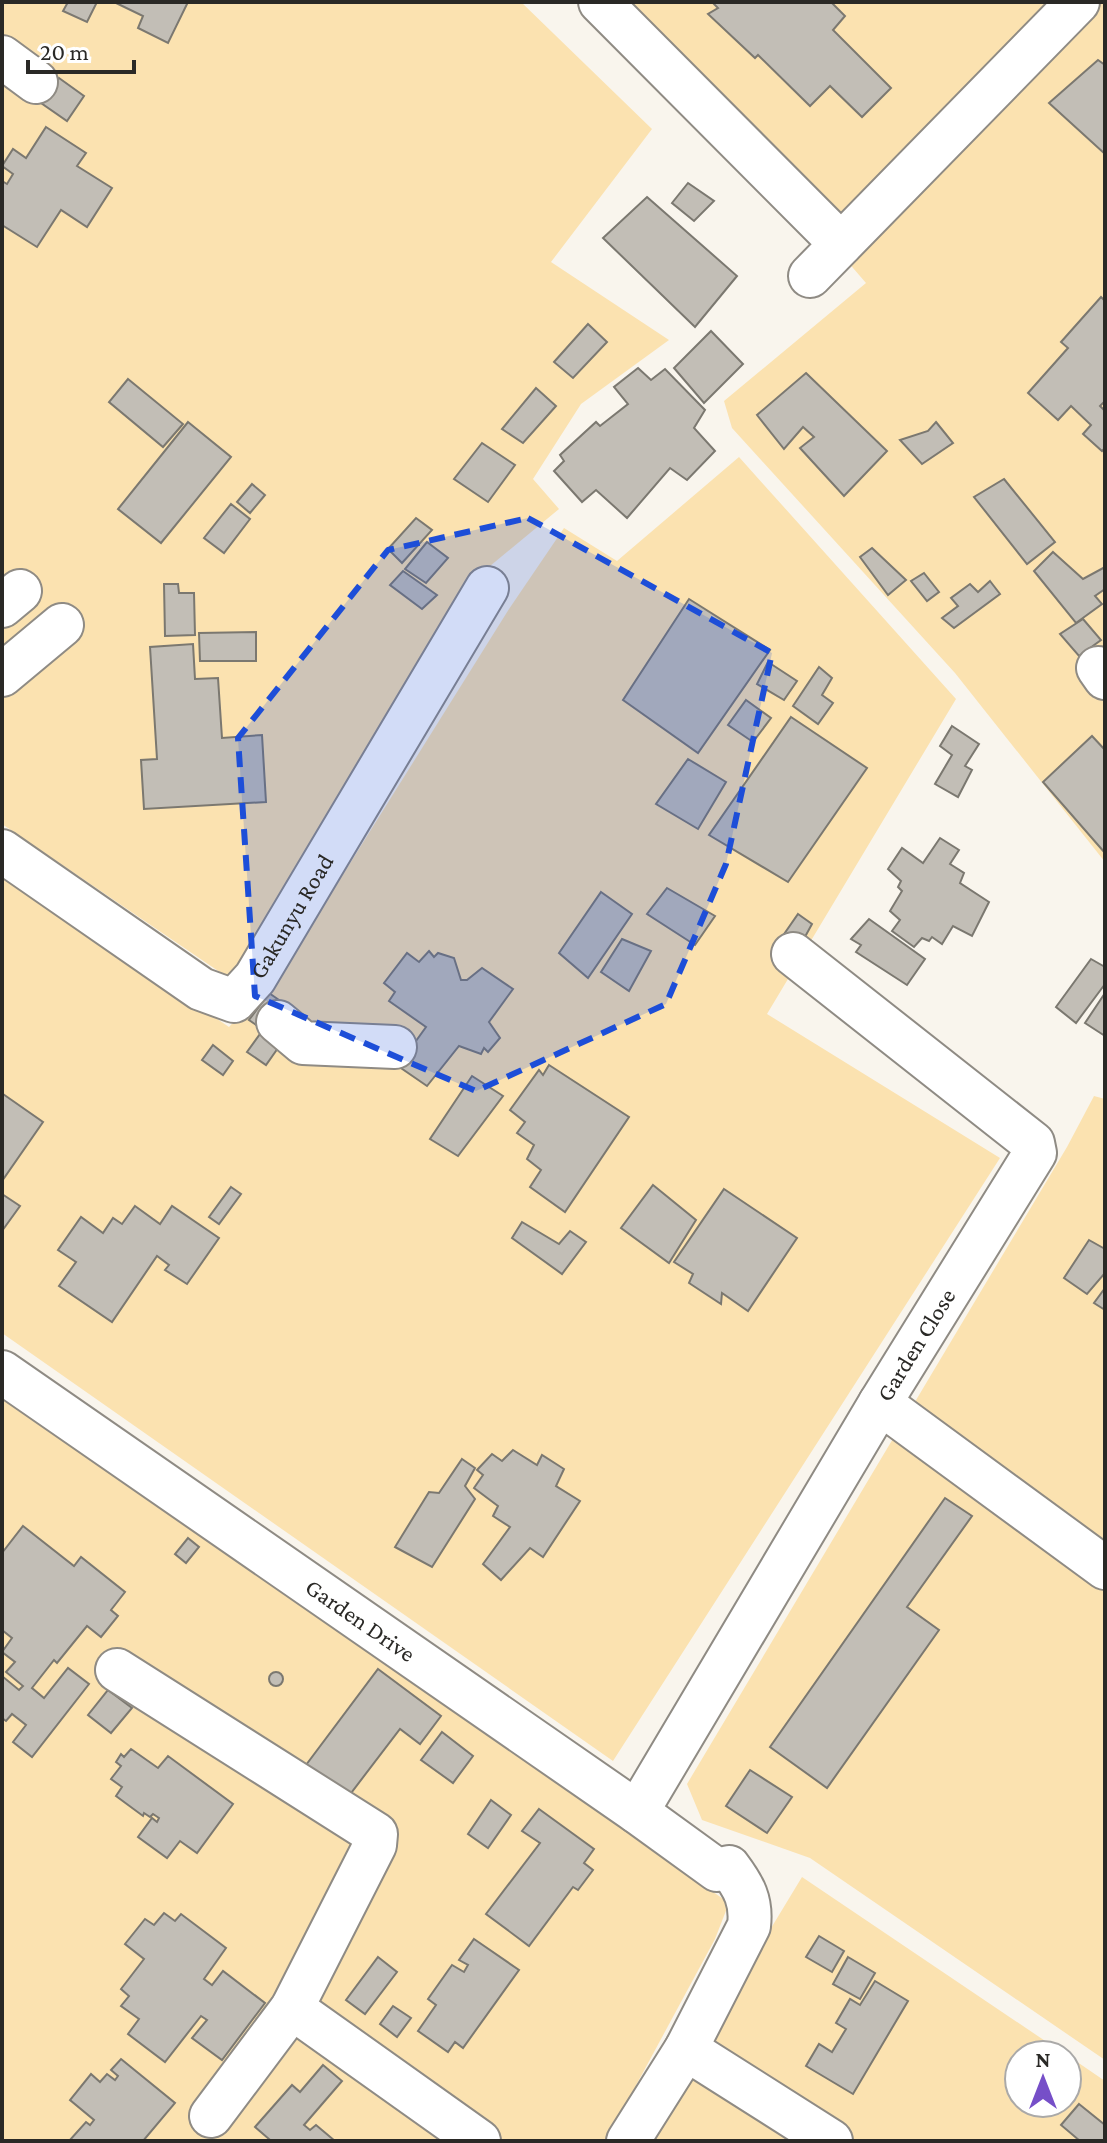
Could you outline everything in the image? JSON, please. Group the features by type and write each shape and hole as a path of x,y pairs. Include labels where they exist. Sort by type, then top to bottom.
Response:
{"street":[{"path":"600,2 841,244"},
{"path":"810,276 1078,2"},
{"path":"2,57 36,82"},
{"name":"Gakunyu Road","path":"2,851 201,989 259,1008 255,978 487,588"},
{"path":"2,675 62,625"},
{"name":"Garden Close","path":"637,1812 880,1403 1034,1158 1033,1143 793,954"},
{"path":"259,1008 303,1043 395,1047"},
{"name":"Garden Drive","path":"2,1372 717,1870 729,1867 742,1884 751,1908 749,1926 686,2049"},
{"path":"880,1403 1105,1568"},
{"path":"117,1670 376,1834 375,1845 292,2008 211,2116"},
{"path":"292,2008 479,2141"},
{"path":"628,2141 686,2049 831,2141"}],"highlighted area":[{"path":"528,518 772,653 726,864 666,1004 476,1091 255,996 238,738 388,550"}],"shaded area":[{"path":"2,2 521,2 652,129 551,262 669,340 581,404 533,479 559,509 484,571 230,979 2,824"},
{"path":"623,2 1105,2 1105,862 955,673 732,428 724,401 866,283"},
{"path":"739,457 956,699 767,1014 1000,1158 613,1761 2,1333 2,873 229,1027 287,964 509,609 564,528 617,561"},
{"path":"1094,1096 1105,1099 1105,2060 1083,2045 1083,2039 1074,2039 810,1858 702,1820 687,1784 1067,1147"},
{"path":"2,1396 729,1903 715,1939 606,2141 2,2141"},
{"path":"802,1877 1042,2039 1003,2039 1003,2119 1083,2119 1083,2066 1105,2081 1105,2141 642,2141"}],"building":[{"path":"68,2 97,2 87,22 63,11"},
{"path":"114,2 188,2 168,43 138,28 143,16"},
{"path":"712,2 831,2 845,16 833,30 891,88 862,117 830,86 810,106 758,55 755,58 708,14 718,8"},
{"path":"1098,60 1105,65 1105,154 1049,103"},
{"path":"59,78 84,96 67,121 41,103"},
{"path":"46,127 86,153 77,166 112,188 87,227 61,210 37,247 2,225 2,181 7,184 13,174 2,166 13,149 26,158"},
{"path":"688,183 714,201 694,221 672,203"},
{"path":"647,197 737,276 695,327 603,238"},
{"path":"1101,297 1105,301 1105,401 1100,406 1105,411 1105,448 1102,451 1083,434 1091,425 1071,406 1058,420 1028,393 1068,348 1061,342"},
{"path":"588,324 607,342 573,378 554,362"},
{"path":"711,331 743,364 704,403 674,368"},
{"path":"638,368 651,380 665,369 705,410 694,428 715,451 687,480 670,468 627,518 596,490 582,502 554,471 564,461 560,455 596,422 600,426 628,404 614,387"},
{"path":"806,373 887,451 844,496 800,448 814,437 803,427 784,449 757,415"},
{"path":"128,379 183,424 163,447 109,402"},
{"path":"536,388 556,406 523,443 502,429"},
{"path":"188,422 231,457 161,543 118,509"},
{"path":"936,422 953,443 922,464 900,440 928,431"},
{"path":"482,443 515,465 488,502 454,479"},
{"path":"1004,479 1055,542 1027,564 974,497"},
{"path":"252,484 265,495 250,513 237,502"},
{"path":"231,504 250,519 224,553 204,538"},
{"path":"416,518 432,530 402,563 388,549"},
{"path":"427,542 448,558 426,583 405,569"},
{"path":"872,548 906,580 888,595 860,557"},
{"path":"1053,552 1083,579 1105,567 1105,589 1095,596 1102,604 1076,623 1034,571"},
{"path":"403,571 437,595 422,609 390,585"},
{"path":"924,573 939,592 927,601 911,581"},
{"path":"990,581 1000,594 954,628 942,618 958,606 951,598 970,584 978,592"},
{"path":"164,584 178,584 179,593 194,593 195,635 165,636"},
{"path":"689,599 770,650 698,753 623,700"},
{"path":"1083,619 1101,640 1079,656 1060,634"},
{"path":"256,632 256,661 200,661 199,633"},
{"path":"193,644 195,679 218,678 222,738 262,735 266,802 144,809 141,760 157,759 150,647"},
{"path":"768,662 797,681 784,700 757,684"},
{"path":"819,667 832,678 822,695 833,703 818,724 793,706"},
{"path":"746,700 771,718 753,742 728,725"},
{"path":"791,717 867,768 788,882 709,835"},
{"path":"952,726 979,744 965,766 972,770 958,797 935,784 952,755 940,746"},
{"path":"1092,736 1105,750 1105,853 1043,782"},
{"path":"688,759 726,782 698,829 656,804"},
{"path":"940,838 959,850 950,864 964,873 960,883 989,902 972,936 953,926 942,944 932,937 929,941 922,938 914,947 892,931 900,920 890,911 902,891 898,887 901,881 888,869 902,848 923,863"},
{"path":"667,888 715,916 695,945 647,914"},
{"path":"601,892 632,914 588,978 559,953"},
{"path":"798,914 812,924 800,946 782,937"},
{"path":"869,919 925,959 907,985 856,952 861,945 851,939"},
{"path":"622,939 651,951 629,991 601,972"},
{"path":"429,951 434,957 438,953 454,958 461,980 467,980 482,968 513,989 489,1022 500,1038 488,1052 484,1048 481,1054 459,1046 427,1086 398,1066 426,1027 389,1001 395,992 384,983 407,953 419,962"},
{"path":"1091,959 1105,967 1105,984 1076,1023 1056,1007"},
{"path":"269,993 289,1007 269,1034 249,1020"},
{"path":"1105,993 1105,1036 1085,1023"},
{"path":"260,1034 278,1048 266,1065 247,1052"},
{"path":"213,1045 233,1061 223,1075 202,1060"},
{"path":"549,1065 629,1117 565,1212 530,1187 541,1170 527,1159 534,1145 517,1133 525,1122 510,1110 539,1070 543,1075"},
{"path":"472,1076 503,1096 458,1156 430,1139"},
{"path":"2,1096 43,1122 2,1181"},
{"path":"653,1185 696,1220 669,1263 621,1228"},
{"path":"231,1187 241,1194 219,1224 209,1217"},
{"path":"724,1189 797,1238 748,1311 722,1293 721,1304 689,1283 693,1274 674,1262"},
{"path":"2,1194 20,1206 2,1231"},
{"path":"135,1206 160,1224 172,1206 219,1238 187,1284 165,1270 169,1265 157,1256 112,1322 59,1286 76,1262 58,1250 81,1217 103,1233 113,1218 122,1224"},
{"path":"522,1222 559,1244 570,1231 586,1242 562,1274 512,1238"},
{"path":"1089,1240 1105,1249 1105,1273 1087,1294 1064,1278"},
{"path":"1105,1288 1105,1310 1094,1303"},
{"path":"513,1450 537,1465 542,1455 564,1469 556,1486 580,1501 543,1557 530,1548 501,1580 483,1564 510,1527 493,1516 498,1506 474,1488 483,1475 477,1470 492,1454 502,1461"},
{"path":"462,1459 475,1468 465,1486 475,1499 432,1567 395,1547 429,1492 439,1493"},
{"path":"945,1498 972,1516 907,1607 939,1630 827,1788 770,1747"},
{"path":"23,1526 74,1566 81,1557 125,1592 111,1610 118,1616 101,1637 87,1626 32,1688 44,1698 68,1668 89,1684 32,1757 13,1742 26,1725 12,1714 6,1721 2,1718 2,1676 19,1690 23,1686 6,1672 15,1662 2,1652 12,1638 2,1630 2,1553"},
{"path":"188,1538 199,1547 186,1563 175,1554"},
{"path":"378,1669 441,1716 420,1744 400,1729 348,1797 306,1765"},
{"path":"276,1672 283,1679 276,1686 269,1679"},
{"path":"108,1690 132,1708 111,1733 88,1715"},
{"path":"442,1732 473,1756 453,1783 421,1760"},
{"path":"131,1749 158,1768 168,1756 233,1804 197,1853 180,1841 167,1858 138,1837 152,1818 157,1822 159,1818 153,1814 150,1817 144,1813 143,1816 116,1796 122,1787 111,1779 121,1766 116,1762 121,1754 124,1757"},
{"path":"750,1770 792,1797 767,1833 726,1806"},
{"path":"491,1800 511,1815 488,1848 468,1834"},
{"path":"539,1809 594,1849 584,1863 593,1870 578,1890 573,1887 529,1946 486,1914 540,1843 522,1831"},
{"path":"164,1913 175,1921 181,1914 226,1948 204,1979 212,1985 223,1971 265,2003 222,2060 192,2038 207,2020 201,2016 165,2062 128,2034 139,2019 121,2006 129,1996 121,1989 144,1959 125,1944 145,1919 154,1925"},
{"path":"819,1936 844,1951 832,1972 806,1957"},
{"path":"474,1939 519,1970 463,2048 455,2042 448,2052 418,2031 436,2005 428,1999 452,1965 464,1972 468,1965 459,1960"},
{"path":"378,1957 397,1972 365,2014 346,2000"},
{"path":"848,1957 875,1973 860,1999 833,1984"},
{"path":"875,1981 908,2001 853,2094 806,2066 819,2044 832,2052 846,2029 836,2023 850,1999 860,2005"},
{"path":"393,2006 411,2018 397,2037 380,2024"},
{"path":"121,2059 175,2103 143,2141 69,2141 86,2122 90,2125 94,2120 70,2100 91,2074 100,2082 107,2074 115,2080 118,2076 111,2070"},
{"path":"323,2065 342,2081 304,2125 310,2130 316,2125 335,2141 267,2141 269,2139 255,2127 292,2085 300,2092"},
{"path":"1083,2107 1105,2125 1105,2141 1080,2141 1061,2125 1066,2119 1083,2119"}]}
